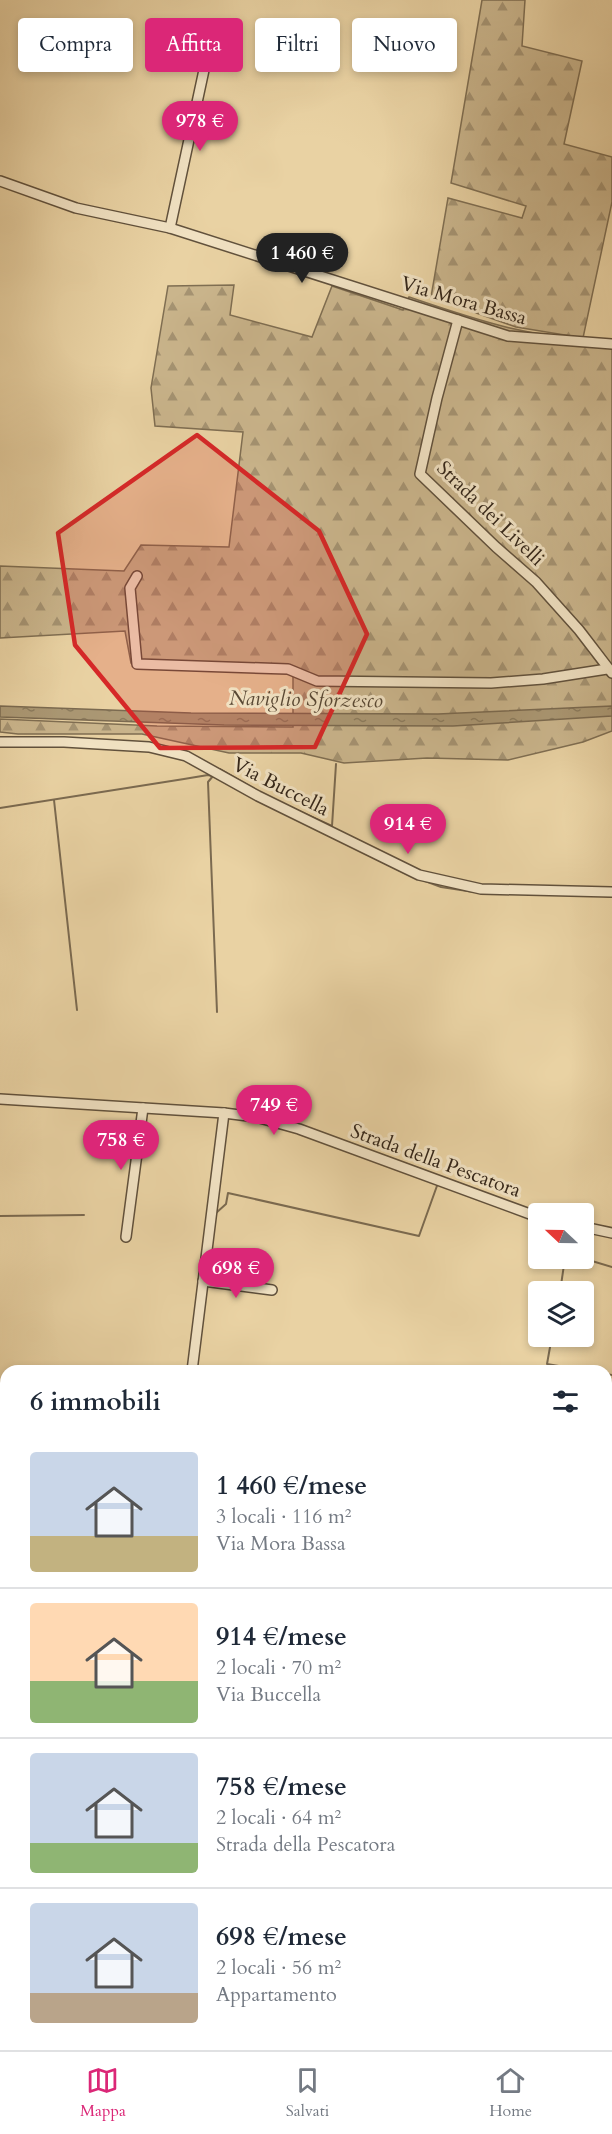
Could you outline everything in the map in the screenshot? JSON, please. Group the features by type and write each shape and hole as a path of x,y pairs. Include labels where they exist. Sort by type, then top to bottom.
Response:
{"street":[{"path":"170,228 204,72"},
{"name":"Via Mora Bassa","path":"0,181 76,208 170,228 508,336 612,344"},
{"name":"Strada dei Livelli","path":"458,320 420,474 536,582 579,630 610,671"},
{"path":"137,576 130,588 137,664 288,669 317,681 491,683 610,671"},
{"name":"Via Buccella","path":"0,742 64,742 149,747 186,756 258,796 419,875 482,889 612,892"},
{"name":"Strada della Pescatora","path":"0,1099 256,1117 298,1129 528,1213"},
{"path":"126,1237 143,1108"},
{"path":"193,1365 224,1113"},
{"path":"594,1229 612,1233"},
{"path":"203,1281 272,1290"}],"highlighted area":[{"path":"197,435 319,531 367,634 315,747 160,748 75,645 58,533"}],"green space":[{"path":"482,0 525,0 522,46 582,61 564,144 612,157 612,202 583,338 516,327 431,297 448,198 522,218 526,206 451,183"},
{"path":"234,285 230,315 312,337 332,286 403,310 409,297 509,328 559,337 612,339 612,731 583,742 508,760 427,758 344,763 301,753 229,753 142,734 0,732 0,719 157,726 293,727 293,671 131,663 125,631 0,638 0,566 124,571 141,545 229,547 243,432 155,426 151,388 168,286"}],"water":[{"path":"0,706 191,713 438,714 612,706 612,716 453,726 224,725 0,717"}],"waterway":[{"path":"290,807 332,826 336,764"},
{"path":"217,772 220,769 253,788"},
{"path":"0,808 208,775 215,777"},
{"path":"213,776 208,782 217,1012"},
{"path":"54,800 77,1010"},
{"path":"324,833 411,876"},
{"path":"425,881 441,887 474,892"},
{"path":"603,896 612,897"},
{"path":"216,1213 226,1204 228,1193 419,1236 438,1183"},
{"path":"0,1216 84,1215"},
{"path":"594,1262 612,1267"},
{"path":"562,1281 563,1269"},
{"path":"550,1347 547,1364 553,1365"}],"water label":[{"name":"Naviglio Sforzesco","path":"306,699"}]}
